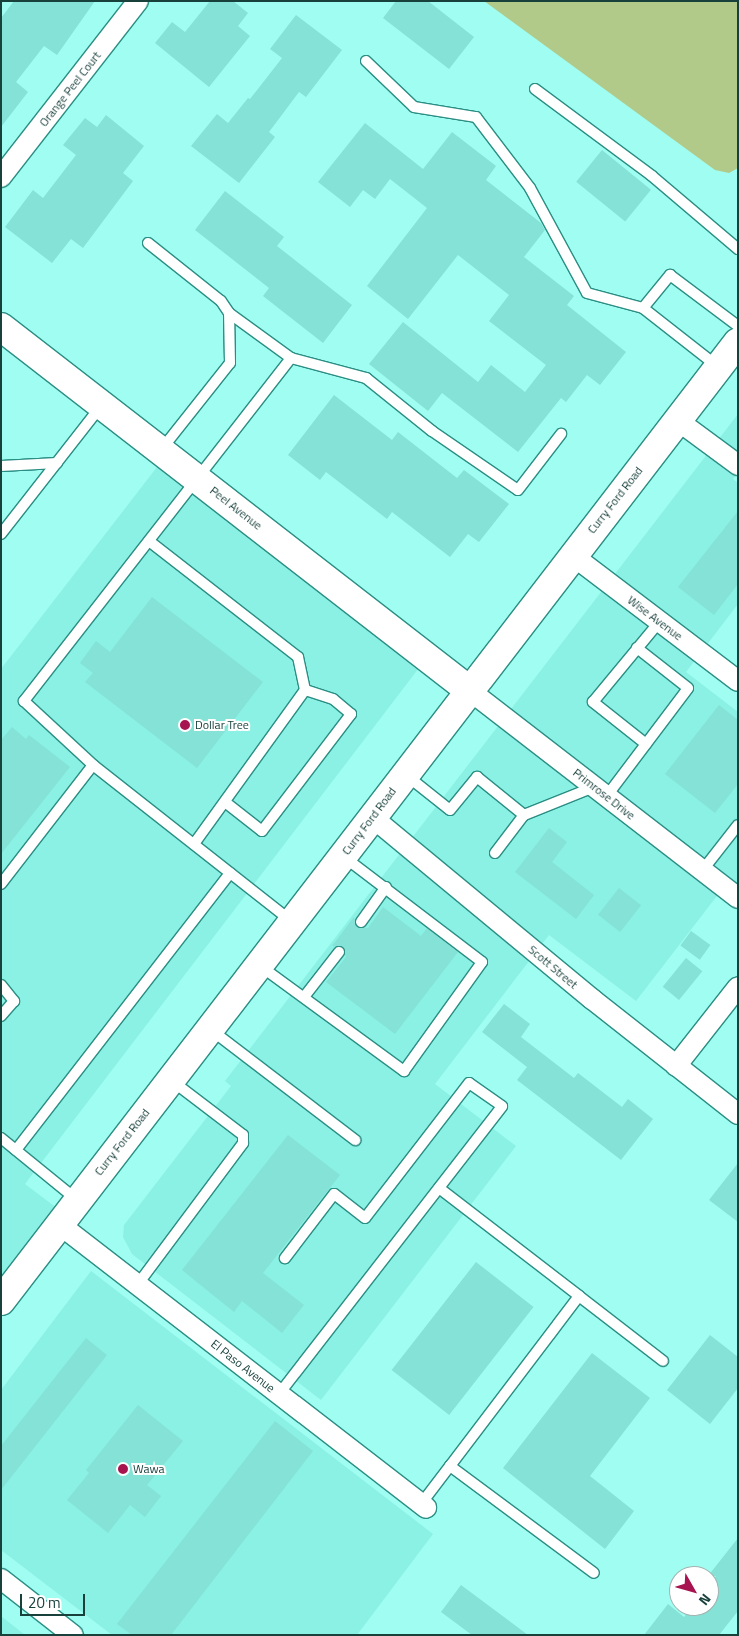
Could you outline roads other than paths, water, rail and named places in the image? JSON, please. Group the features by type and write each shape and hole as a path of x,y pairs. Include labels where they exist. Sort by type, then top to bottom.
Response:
{"street":[{"name":"Orange Peel Court","path":"1,177 138,1"},
{"name":"Peel Avenue","path":"1,328 198,478 470,690"},
{"name":"Curry Ford Road","path":"1,1302 77,1200 572,555 738,342"},
{"path":"677,420 738,466"},
{"name":"Wise Avenue","path":"572,555 738,681"},
{"name":"Primrose Drive","path":"470,690 738,898"},
{"name":"Scott Street","path":"372,816 676,1066 738,1114"},
{"path":"676,1066 738,987"},
{"name":"El Paso Avenue","path":"60,1224 424,1506"},
{"path":"2,1582 73,1635"}],"lane":[{"path":"366,62 414,107 476,116 530,188 587,294 643,308 718,367"},
{"path":"535,89 652,176 738,250"},
{"path":"148,243 221,301 229,313 291,358 366,378 432,431 518,490 561,434"},
{"path":"643,308 670,275 738,326"},
{"path":"161,451 230,363 229,313"},
{"path":"291,358 24,701 93,765 292,921"},
{"path":"1,534 102,405"},
{"path":"1,466 57,463"},
{"path":"149,541 298,657 305,690 194,844"},
{"path":"646,744 593,702 660,621"},
{"path":"495,853 524,815 600,792 646,744 688,688 637,648"},
{"path":"225,802 262,831 351,714 333,699 305,690"},
{"path":"1,884 93,765"},
{"path":"405,774 450,810 477,777 524,815"},
{"path":"702,870 738,825"},
{"path":"259,964 404,1071 482,962 386,887 342,856"},
{"path":"16,1150 230,873"},
{"path":"361,922 386,887"},
{"path":"304,997 339,952"},
{"path":"1,985 14,1001 1,1016"},
{"path":"209,1029 355,1140"},
{"path":"138,1284 243,1143 243,1135 170,1080"},
{"path":"280,1394 502,1106 469,1083 365,1218 334,1194 284,1258"},
{"path":"1,1138 77,1200"},
{"path":"439,1188 663,1361"},
{"path":"424,1506 450,1466 579,1296"},
{"path":"450,1466 594,1573"}],"place":[{"name":"Dollar Tree","path":"185,725"},
{"name":"Wawa","path":"123,1469"}]}
